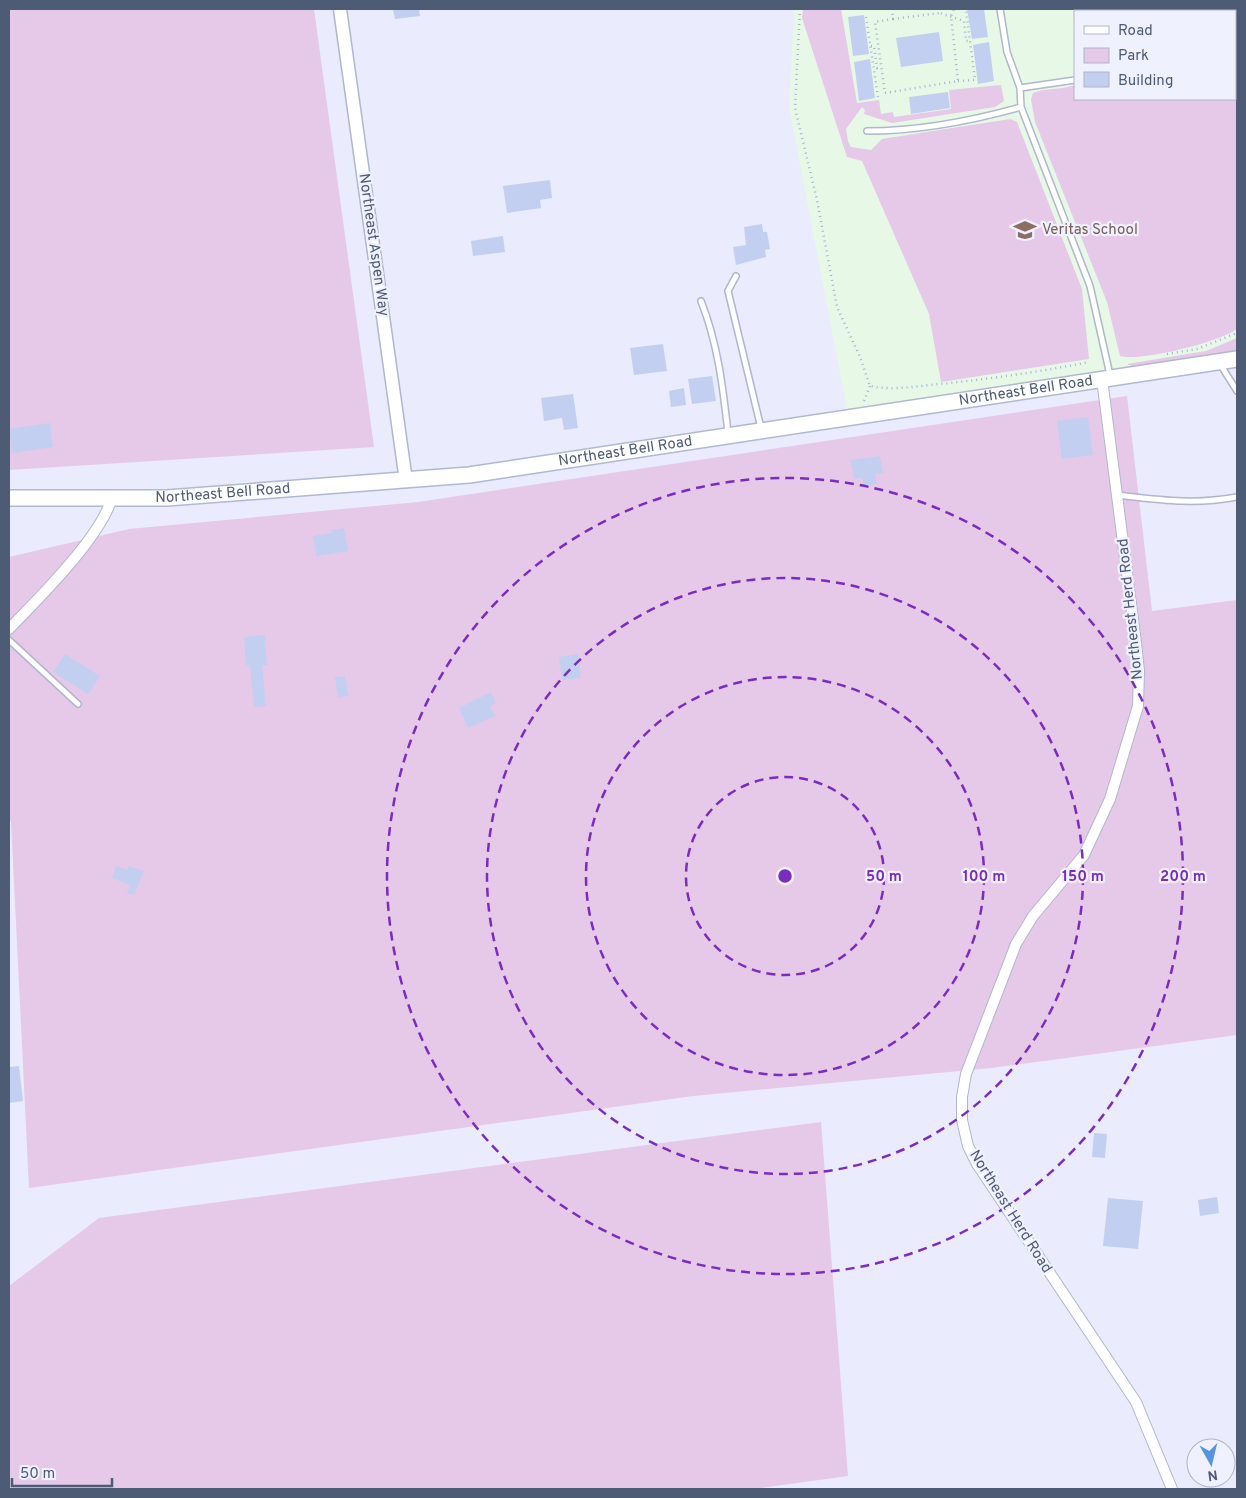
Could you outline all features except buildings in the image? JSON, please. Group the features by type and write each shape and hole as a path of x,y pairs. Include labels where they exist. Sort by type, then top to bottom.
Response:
{"main road":[{"name":"Northeast Bell Road","path":"9,498 221,495 406,480 528,467 1237,359"}],"street":[{"name":"Northeast Aspen Way","path":"340,9 406,480"},
{"name":"Northeast Herd Road","path":"1106,378 1117,495 1138,662 1138,706 1110,799 1094,836 1084,855 1033,916 1016,944 966,1074 962,1097 962,1120 968,1146 977,1164 1136,1402 1172,1489"},
{"path":"9,629 38,599 106,516 112,498"}],"lane":[{"path":"1000,9 1007,52 1020,88 1022,107 1090,286 1106,378"},
{"path":"1020,88 1074,80"},
{"path":"867,131 903,131 990,116 1022,107"},
{"path":"736,276 728,291 762,431"},
{"path":"701,301 711,327 718,356 729,436"},
{"path":"1219,362 1237,391"},
{"path":"1117,495 1171,502 1207,502 1237,497"},
{"path":"9,640 78,704"}],"path":[{"path":"800,9 795,108 817,200 837,307 860,357 870,386 885,389 959,382 1024,374 1089,362"},
{"path":"892,9 893,19"},
{"path":"954,9 951,16 958,80"},
{"path":"966,9 975,80 958,80 885,93 875,22 940,13 964,21 966,42 970,42"},
{"path":"1014,9 1015,14"},
{"path":"866,17 878,97"},
{"path":"871,46 874,46 877,68 881,68"},
{"path":"1160,355 1197,349 1237,333"}],"shaded area":[{"name":"Veritas School","path":"794,9 1237,9 1237,352 847,410 789,107"}],"green space":[{"path":"9,9 314,9 374,447 9,470"},
{"path":"803,9 841,9 857,103 879,100 881,114 893,112 894,117 951,109 949,90 1001,85 1004,101 995,107 892,123 864,114 865,110 862,107 846,129 848,141 851,147 871,150 882,139 1010,119 1017,122 1082,289 1089,359 941,382 929,314 862,161 847,157 802,18"},
{"path":"1237,9 1237,329 1214,340 1162,354 1120,356 1107,302 1035,122 1031,99 1033,93 1038,91 1074,85 1074,100 1236,100 1236,10 1090,10"},
{"path":"1237,338 1237,351 1134,367 1127,364 1206,351"},
{"path":"1127,396 1152,611 1237,600 1237,1035 991,1068 693,1096 29,1188 11,821 9,821 9,557 129,529 418,502"},
{"path":"821,1122 848,1476 753,1489 9,1489 9,1286 99,1218"}],"place":[{"name":"Veritas School","path":"1025,230"}]}
